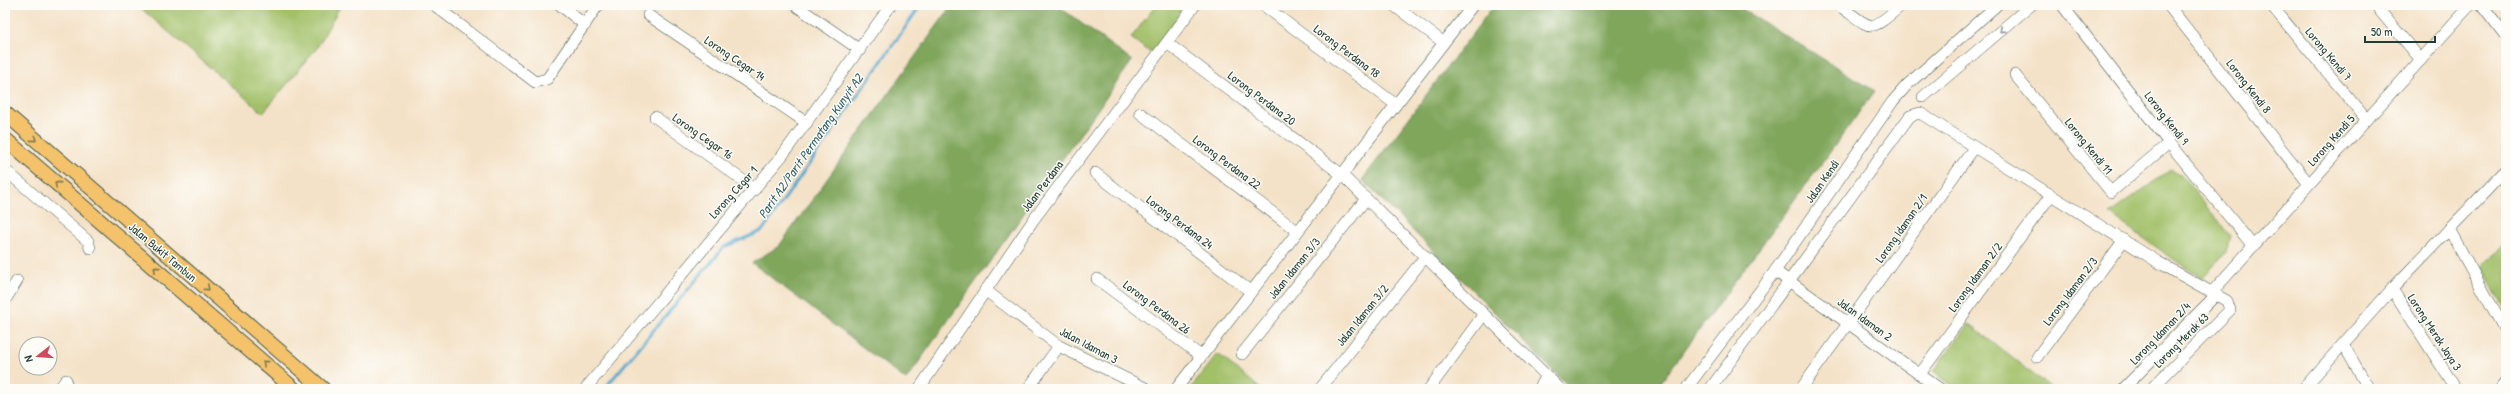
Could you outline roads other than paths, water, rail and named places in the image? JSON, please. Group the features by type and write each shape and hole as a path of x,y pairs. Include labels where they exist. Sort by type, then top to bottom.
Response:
{"main road":[{"name":"Jalan Bukit Tambun","path":"5,113 323,389"},
{"name":"Jalan Bukit Tambun","path":"5,139 294,389"}],"street":[{"path":"434,5 535,82 547,79 598,5"},
{"path":"560,5 584,24"},
{"path":"795,5 860,50"},
{"name":"Lorong Cegar 1","path":"585,389 720,227 755,189 807,123 891,5"},
{"name":"Jalan Perdana","path":"918,389 1034,219 1195,5"},
{"name":"Lorong Perdana 18","path":"1263,5 1395,104"},
{"path":"1393,5 1443,42"},
{"path":"1176,389 1250,291 1473,5"},
{"path":"1838,5 1869,26 1877,26 1902,5"},
{"name":"Jalan Kendi","path":"1686,389 1775,271 1893,101 1907,86 1997,5"},
{"path":"1923,97 2032,5"},
{"name":"Lorong Kendi 9","path":"2062,5 2169,143 2254,246"},
{"name":"Lorong Kendi 8","path":"2168,5 2309,184"},
{"name":"Lorong Kendi 7","path":"2271,5 2367,120"},
{"path":"2375,5 2421,60"},
{"name":"Lorong Kendi 5","path":"2214,294 2254,246 2470,5"},
{"path":"2482,5 2506,36"},
{"name":"Lorong Cegar 14","path":"648,15 807,123"},
{"name":"Lorong Perdana 20","path":"1167,43 1341,174 1560,389"},
{"name":"Lorong Kendi 11","path":"2015,75 2111,192 2169,143"},
{"name":"Lorong Perdana 22","path":"1140,113 1298,231"},
{"path":"1710,389 1910,116 1915,113 1920,114 2214,294"},
{"name":"Lorong Cegar 16","path":"654,118 755,189"},
{"name":"Lorong Idaman 2/1","path":"1802,389 1974,148"},
{"path":"5,170 88,241 90,248"},
{"path":"2303,389 2392,289 2506,170"},
{"name":"Lorong Perdana 24","path":"1095,173 1250,291"},
{"name":"Lorong Idaman 2/2","path":"1920,374 2051,195"},
{"name":"Jalan Idaman 3/3","path":"1242,354 1366,199"},
{"path":"2449,229 2506,332"},
{"name":"Lorong Idaman 2/3","path":"2037,357 2124,240"},
{"name":"Jalan Idaman 3/2","path":"1320,389 1425,257"},
{"name":"Jalan Idaman 2","path":"1775,271 1940,389"},
{"name":"Lorong Perdana 26","path":"1097,279 1201,356"},
{"path":"5,300 16,281"},
{"name":"Lorong Merak Jaya 3","path":"2392,289 2456,389"},
{"name":"Jalan Idaman 3","path":"985,290 1059,346 1147,389"},
{"name":"Lorong Merak 63","path":"2151,389 2230,310 2227,301 2214,294"},
{"name":"Lorong Idaman 2/4","path":"2123,389 2214,294"},
{"path":"1429,389 1484,314"},
{"path":"2343,344 2369,389"},
{"path":"1028,389 1059,346"},
{"path":"1539,389 1547,376"},
{"path":"2500,389 2506,382"}],"waterway":[{"name":"Parit A2/Parit Permatang Kunyit A2","path":"604,389 724,247 762,231 921,5"}]}
